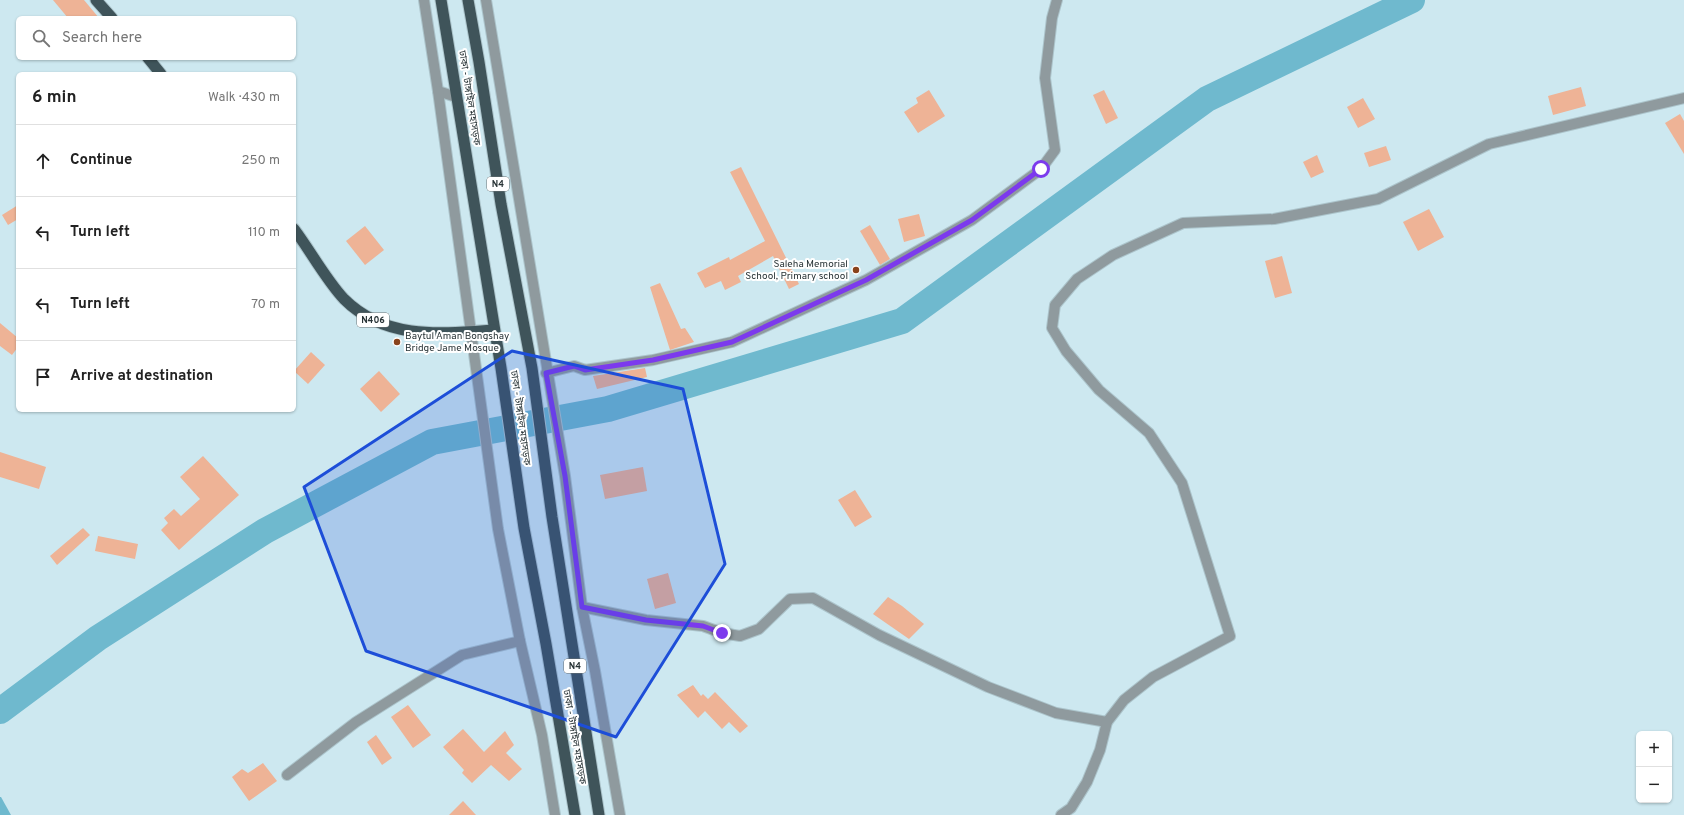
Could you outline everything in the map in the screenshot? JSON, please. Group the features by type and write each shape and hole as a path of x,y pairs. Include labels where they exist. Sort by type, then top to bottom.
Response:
{"highway":[{"path":"96,0 110,16"},
{"name":"ঢাকা - টাঙ্গাইল মহাসড়ক","path":"441,0 501,368 524,528 546,644 575,815"},
{"name":"ঢাকা - টাঙ্গাইল মহাসড়ক","path":"468,0 501,204 532,368 552,517 599,815"},
{"path":"150,60 159,72"},
{"name":"N406","path":"296,232 343,298 370,319 414,333 494,330"}],"street":[{"path":"424,0 438,91 498,528 520,641 542,735 555,815"},
{"path":"486,0 546,373 565,476 582,607 595,671 620,815"},
{"path":"546,373 574,366 585,370 653,360 732,342 866,280 972,220 1041,169 1055,150 1045,78 1052,18 1057,0"},
{"path":"438,91 456,97"},
{"path":"1061,815 1071,808 1086,782 1100,750 1107,722 1124,700 1153,677 1230,636 1182,483 1148,433 1099,390 1066,351 1052,328 1055,305 1077,279 1113,255 1184,222 1274,219 1378,199 1489,144 1684,98"},
{"path":"582,607 646,620 703,626 722,633 740,636 759,629 790,599 813,598 879,635 988,687 1056,713 1107,722"},
{"path":"287,775 356,722 462,655 520,641"}],"highlighted area":[{"path":"512,351 683,389 725,564 616,737 366,651 304,487"}],"water":[{"path":"1,797 11,815 0,815"}],"building":[{"path":"53,0 84,0 97,16 66,16"},
{"path":"1581,87 1586,106 1553,115 1548,96"},
{"path":"929,90 945,116 918,133 904,112 918,103 916,98"},
{"path":"1104,90 1118,118 1106,124 1093,95"},
{"path":"1363,98 1375,119 1358,128 1347,107"},
{"path":"1680,114 1684,121 1684,154 1665,123"},
{"path":"1386,146 1391,160 1369,167 1364,153"},
{"path":"1317,155 1324,172 1311,178 1303,162"},
{"path":"741,167 799,284 789,289 773,256 738,276 741,282 725,290 721,281 705,288 697,273 729,257 730,260 765,241 730,172"},
{"path":"16,206 16,220 8,225 2,215"},
{"path":"1429,209 1444,237 1418,251 1403,222"},
{"path":"919,214 925,236 904,242 898,219"},
{"path":"870,225 890,259 880,265 860,231"},
{"path":"365,226 384,250 365,265 346,241"},
{"path":"1282,256 1292,293 1275,298 1265,261"},
{"path":"660,283 681,329 685,328 694,342 670,350 650,287"},
{"path":"0,323 16,336 16,350 12,355 0,346"},
{"path":"311,352 325,365 308,384 296,373 296,369"},
{"path":"645,368 647,377 597,389 593,376"},
{"path":"379,371 400,394 381,412 360,389"},
{"path":"0,452 46,467 39,489 0,477"},
{"path":"203,456 239,495 179,550 161,530 168,523 164,518 174,509 181,516 200,499 180,477"},
{"path":"643,467 647,491 605,499 600,475"},
{"path":"855,490 872,517 855,527 838,500"},
{"path":"83,528 90,535 57,565 50,556"},
{"path":"98,536 138,544 135,559 95,551"},
{"path":"668,573 676,603 655,609 647,579"},
{"path":"888,597 902,606 924,624 909,639 873,614"},
{"path":"693,685 701,696 703,694 708,699 715,692 748,726 740,733 729,722 722,729 705,711 698,718 677,695"},
{"path":"408,705 431,735 413,748 391,717"},
{"path":"463,729 484,752 505,731 514,745 506,753 522,769 509,781 491,765 472,783 462,773 464,770 443,747"},
{"path":"376,735 392,758 382,765 367,742"},
{"path":"263,763 277,781 249,801 232,777 242,769 248,773"},
{"path":"463,801 476,815 449,815"}],"waterway":[{"path":"0,711 98,638 265,531 432,442 608,409 902,321 1207,99 1412,0"}],"place":[{"name":"Saleha Memorial School, Primary school","path":"856,270"},
{"name":"Baytul Aman Bongshay Bridge Jame Mosque","path":"397,342"}],"route":[{"path":"722,633 703,626 646,620 582,607 565,476 546,373 574,366 585,370 653,360 732,342 866,280 972,220 1041,169"}]}
